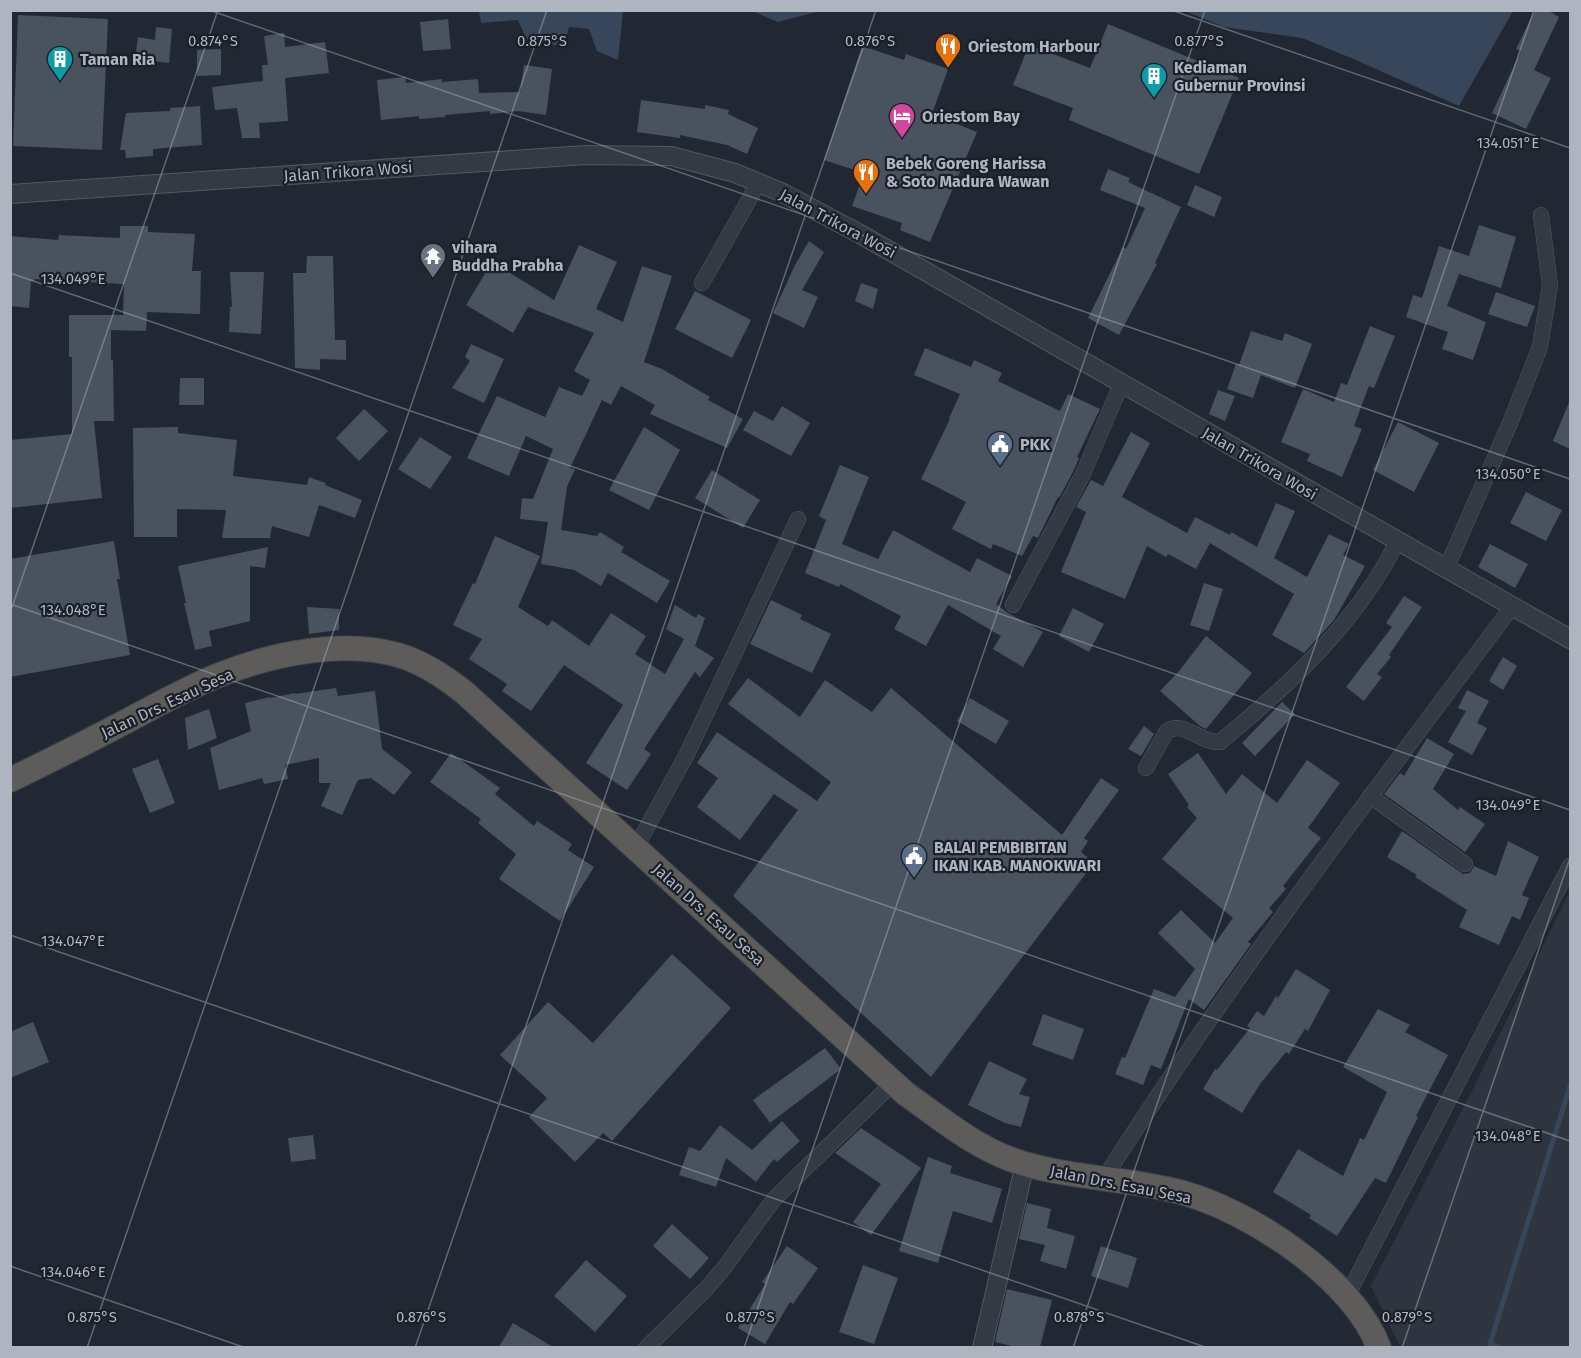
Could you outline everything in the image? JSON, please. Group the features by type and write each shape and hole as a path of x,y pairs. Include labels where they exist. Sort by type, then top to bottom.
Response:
{"highway":[{"name":"Jalan Drs. Esau Sesa","path":"10,780 218,676 259,662 334,649 378,651 416,662 465,693 906,1094 963,1135 1000,1155 1025,1164 1103,1180 1182,1192 1237,1215 1296,1251 1347,1296 1358,1308 1379,1347"}],"street":[{"name":"Jalan Trikora Wosi","path":"10,194 586,154 671,156 735,173 759,182 870,240 1570,639"},
{"path":"702,284 759,182"},
{"path":"1446,570 1510,423 1540,347 1550,285 1541,214"},
{"path":"1013,605 1083,474 1122,382"},
{"path":"635,849 687,754 798,519"},
{"path":"1146,768 1167,731 1175,727 1185,729 1213,743 1220,742 1290,681 1338,631 1383,570 1397,542"},
{"path":"1103,1180 1212,1017 1370,796 1512,607"},
{"path":"1370,796 1465,864"},
{"path":"1347,1296 1570,866"},
{"path":"646,1347 712,1282 774,1199 894,1082"},
{"path":"982,1347 1025,1164"}],"shaded area":[{"path":"1570,891 1570,1347 1400,1347 1371,1286 1470,1095"}],"water":[{"path":"479,11 623,11 618,60 597,51 589,29 569,27 565,45 543,45 526,38 518,20 481,23"},
{"path":"752,11 820,11 778,22"},
{"path":"1185,11 1513,11 1459,106 1302,38 1224,27"}],"building":[{"path":"1535,10 1547,10 1559,17 1534,70 1551,78 1526,129 1492,113 1521,51 1516,49"},
{"name":"Taman Ria","path":"18,15 108,19 102,150 13,146"},
{"path":"448,19 451,49 423,51 420,22"},
{"name":"Kediaman Gubernur Provinsi","path":"1108,24 1239,78 1199,174 1069,120 1073,108 1013,85 1029,45 1090,68"},
{"path":"156,27 172,29 169,63 135,59 138,37 155,40"},
{"path":"284,33 285,47 325,42 329,73 285,78 288,121 259,123 260,138 242,138 237,108 215,110 212,87 263,81 262,65 268,65 264,36"},
{"path":"862,46 904,60 906,54 948,69 932,114 977,132 930,242 900,230 902,223 852,206 864,173 824,160"},
{"path":"221,49 221,75 197,76 197,50"},
{"path":"524,65 552,69 546,115 518,111 490,114 490,111 445,115 445,117 419,119 419,116 381,120 377,80 405,77 406,83 442,79 442,82 478,79 479,93 520,92"},
{"path":"641,100 705,109 705,105 729,110 728,114 758,128 747,154 727,145 680,135 680,138 637,132"},
{"path":"200,106 202,145 153,149 153,156 126,158 125,150 120,150 126,113 170,111 170,108"},
{"path":"1108,169 1130,178 1128,182 1181,207 1155,263 1157,264 1119,335 1088,318 1123,247 1126,249 1145,208 1100,190"},
{"path":"1195,185 1222,197 1214,217 1187,205"},
{"path":"1479,225 1516,237 1501,288 1459,274 1447,306 1486,322 1473,360 1442,349 1448,332 1406,317 1413,295 1422,298 1439,246 1469,256"},
{"path":"120,226 148,226 148,232 195,234 192,271 201,271 200,314 147,312 146,331 111,330 114,421 94,421 102,498 10,508 10,440 72,434 72,357 69,357 69,315 123,315 124,284 34,279 31,281 29,308 10,306 10,236 58,240 59,235 120,238"},
{"path":"809,241 824,252 802,290 818,297 804,328 773,313"},
{"path":"579,245 617,262 596,309 623,322 642,266 672,276 644,362 662,369 710,397 708,400 743,419 727,448 650,414 655,405 621,386 611,405 602,400 570,468 575,469 567,487 561,530 597,536 600,532 624,547 621,552 670,581 657,603 608,573 601,586 574,570 541,564 548,522 520,519 522,498 533,499 553,449 526,436 509,476 467,458 497,396 545,417 559,387 582,396 590,380 574,371 594,333 528,307 513,333 466,305 492,262 554,300"},
{"path":"307,256 333,256 335,340 346,340 346,360 320,359 320,370 295,368 293,273 306,273"},
{"path":"230,272 264,272 261,334 229,332 230,307 232,307"},
{"path":"861,283 878,289 873,309 855,301"},
{"path":"695,291 751,320 732,358 675,329"},
{"path":"1496,292 1535,306 1527,327 1488,314"},
{"path":"1370,326 1395,336 1374,388 1369,386 1354,426 1362,429 1342,477 1307,461 1310,454 1281,442 1303,389 1334,402 1341,383 1347,385"},
{"path":"1251,331 1282,341 1285,333 1312,344 1295,388 1261,375 1253,398 1227,389 1236,364 1239,365"},
{"path":"471,344 504,359 484,403 452,388 470,361 465,357"},
{"path":"925,348 971,367 974,360 1002,373 998,381 1060,411 1068,394 1100,409 1077,457 1079,458 1074,470 1038,538 1033,536 1022,556 993,544 991,549 952,529 966,502 921,479 960,394 914,375"},
{"path":"180,378 204,378 204,405 179,405"},
{"path":"1218,390 1235,396 1225,421 1209,414"},
{"path":"1570,400 1570,449 1553,441"},
{"path":"782,406 810,423 791,456 743,430 754,411 773,421"},
{"path":"364,409 388,431 359,461 336,438"},
{"path":"1398,422 1439,443 1414,492 1373,470"},
{"path":"178,427 178,433 237,440 233,476 307,485 309,477 362,500 355,518 319,505 309,537 272,526 270,538 222,538 226,510 177,509 177,537 134,537 133,428"},
{"path":"644,427 680,450 649,510 609,490"},
{"path":"1131,432 1150,443 1122,497 1187,533 1195,517 1230,535 1231,532 1257,547 1276,503 1295,511 1274,558 1307,577 1329,534 1349,544 1343,555 1365,566 1334,620 1304,653 1272,635 1294,594 1210,543 1196,569 1168,554 1166,557 1147,546 1125,599 1061,572 1086,512 1076,507 1091,480 1103,486"},
{"path":"420,437 452,457 430,489 398,469"},
{"path":"840,465 869,477 842,544 878,559 893,530 970,572 977,558 1012,576 996,604 1043,632 1023,667 993,649 1001,636 948,605 926,646 894,629 901,616 840,584 839,587 805,573 826,520 819,516"},
{"path":"712,470 760,500 743,528 695,498"},
{"path":"1526,492 1562,510 1546,541 1510,523"},
{"path":"495,536 540,556 518,607 548,626 552,620 589,646 611,613 646,636 635,654 665,674 684,639 666,629 675,605 696,618 698,614 705,618 695,646 714,658 700,677 695,672 644,749 651,754 627,790 586,763 623,705 564,665 531,711 502,691 507,684 469,659 482,639 453,625 473,583 475,584"},
{"path":"114,541 120,579 117,579 130,655 10,677 10,559"},
{"path":"1490,544 1528,564 1515,588 1478,567"},
{"path":"268,547 265,568 250,566 250,621 209,631 212,646 195,650 178,566"},
{"path":"1204,583 1223,589 1209,631 1190,625"},
{"path":"1404,596 1422,607 1389,655 1391,657 1377,674 1382,677 1364,701 1346,687 1392,627 1386,623"},
{"path":"771,600 802,615 800,619 831,634 812,673 750,644"},
{"path":"307,607 339,609 339,630 309,634"},
{"path":"1073,608 1104,624 1089,652 1059,636"},
{"path":"1206,636 1252,673 1206,729 1160,691 1180,670"},
{"path":"1503,657 1517,666 1503,690 1489,681"},
{"name":"BALAI PEMBIBITAN IKAN KAB. MANOKWARI","path":"748,678 800,717 825,680 872,712 891,688 1062,835 1101,778 1119,790 1084,838 1088,841 1081,852 1094,863 931,1077 733,896 798,810 774,794 740,840 697,807 718,778 697,763 717,732 817,801 831,782 728,704"},
{"path":"336,688 338,696 375,691 382,749 412,772 394,795 371,778 358,780 342,815 321,806 331,783 319,783 319,758 285,765 288,779 264,784 262,778 219,790 210,748 251,731 245,703 270,697"},
{"path":"1467,690 1489,701 1477,723 1487,728 1472,755 1448,742 1466,711 1458,708"},
{"path":"970,698 1009,721 996,744 957,721"},
{"path":"1282,702 1295,714 1255,756 1242,743"},
{"path":"209,709 217,738 188,750 185,718"},
{"path":"1144,726 1154,734 1141,756 1128,749"},
{"path":"1427,738 1454,754 1433,789 1458,810 1460,807 1485,824 1465,852 1384,794 1400,773 1404,776"},
{"path":"451,753 500,788 495,794 534,826 537,821 572,844 568,850 594,867 560,921 499,879 516,854 478,823 481,819 430,782"},
{"path":"1198,753 1226,794 1242,774 1277,803 1307,760 1340,783 1308,828 1321,838 1283,886 1286,889 1269,908 1273,912 1248,942 1251,944 1204,1010 1189,999 1161,1069 1151,1065 1143,1085 1115,1074 1122,1057 1125,1058 1154,989 1175,997 1195,969 1158,933 1181,910 1215,943 1233,918 1162,859 1197,818 1187,807 1189,805 1168,774"},
{"path":"158,759 175,803 150,813 132,769"},
{"path":"1402,831 1463,874 1470,873 1474,866 1496,876 1508,841 1539,857 1522,895 1529,898 1520,920 1512,916 1499,945 1459,927 1467,910 1387,857"},
{"path":"672,954 731,1008 612,1141 603,1133 575,1162 529,1117 547,1098 500,1055 548,1002 593,1043"},
{"path":"1296,969 1330,990 1308,1031 1305,1029 1289,1054 1286,1052 1260,1084 1242,1113 1203,1089 1215,1069 1217,1070 1250,1028 1247,1026 1257,1011 1264,1016"},
{"path":"1378,1009 1410,1025 1405,1032 1448,1055 1416,1116 1418,1117 1386,1183 1375,1178 1337,1236 1309,1218 1311,1215 1273,1192 1298,1149 1343,1176 1360,1138 1364,1140 1387,1092 1343,1067"},
{"path":"1043,1014 1084,1029 1073,1060 1032,1045"},
{"path":"33,1022 49,1062 10,1078 10,1032"},
{"path":"825,1048 841,1069 770,1123 753,1100"},
{"path":"989,1061 1027,1079 1019,1094 1030,1097 1021,1127 1005,1123 968,1105"},
{"path":"782,1121 800,1141 777,1162 774,1159 756,1182 726,1158 716,1187 679,1175 689,1147 700,1151 720,1125 752,1150"},
{"path":"861,1128 921,1168 871,1235 853,1222 881,1184 835,1153"},
{"path":"313,1135 316,1159 291,1162 288,1138"},
{"path":"928,1157 952,1166 950,1173 1002,1189 992,1223 953,1211 938,1263 899,1251"},
{"path":"1027,1203 1051,1209 1047,1228 1075,1236 1066,1269 1040,1261 1045,1245 1019,1239"},
{"path":"672,1224 709,1258 690,1279 653,1246"},
{"path":"787,1246 818,1268 793,1304 790,1302 765,1344 738,1328 765,1284 762,1282"},
{"path":"1101,1246 1137,1258 1128,1288 1091,1276"},
{"path":"586,1260 627,1296 595,1332 554,1296"},
{"path":"863,1265 898,1278 874,1344 839,1332"},
{"path":"1007,1289 1052,1300 1040,1347 1016,1347 995,1342"},
{"path":"513,1323 553,1347 499,1347"}],"waterway":[{"path":"1500,1348 1490,1344 1570,1086"}],"place":[{"name":"Oriestom Harbour","path":"948,69"},
{"name":"Taman Ria","path":"60,82"},
{"name":"Kediaman Gubernur Provinsi","path":"1154,99"},
{"name":"Oriestom Bay","path":"902,139"},
{"name":"Bebek Goreng Harissa & Soto Madura Wawan","path":"866,195"},
{"name":"vihara Buddha Prabha","path":"433,279"},
{"name":"PKK","path":"1000,467"},
{"name":"BALAI PEMBIBITAN IKAN KAB. MANOKWARI","path":"914,879"}]}
